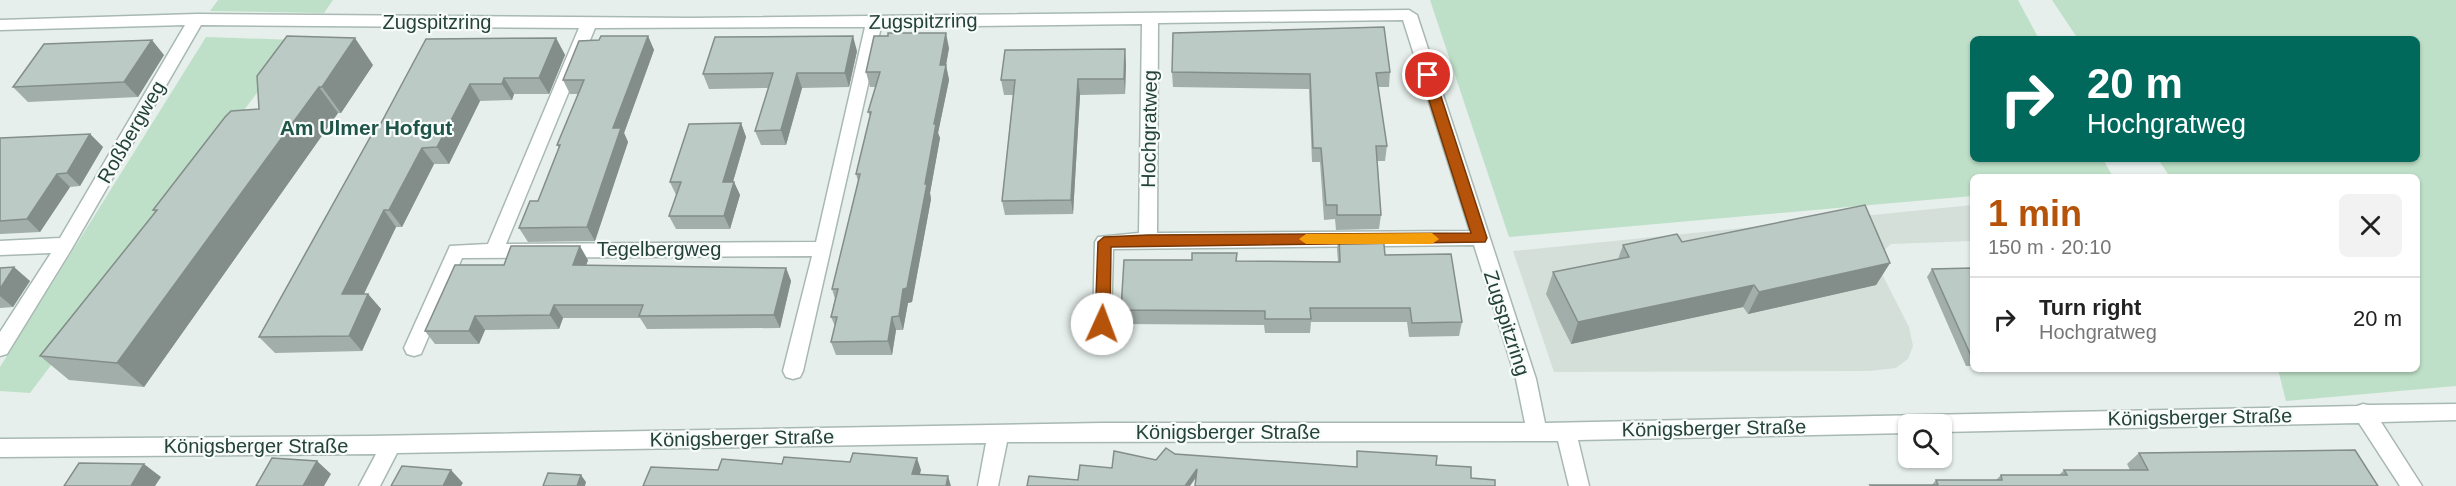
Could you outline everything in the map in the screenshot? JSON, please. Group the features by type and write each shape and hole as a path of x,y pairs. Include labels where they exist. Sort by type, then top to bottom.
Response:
{"street":[{"name":"Zugspitzring","path":"0,25 197,20 589,23 874,22 1408,15 1526,379 1537,432"},
{"name":"Hochgratweg","path":"1148,240 1150,18"},
{"name":"Roßbergweg","path":"0,348 65,245 197,20"},
{"path":"793,371 824,249 874,22"},
{"path":"494,250 589,23"},
{"path":"1102,324 1104,242 1480,238"},
{"path":"0,248 65,245"},
{"name":"Tegelbergweg","path":"414,348 456,251 824,249"},
{"path":"2363,412 2412,486"},
{"name":"Königsberger Straße","path":"0,448 391,445 1102,432 1566,432 2363,412 2456,412"},
{"path":"1566,432 1579,486"},
{"path":"988,486 998,435"},
{"path":"369,486 391,445"}],"shaded area":[{"path":"1970,205 1970,241 1891,244 1880,254 1881,272 1909,327 1913,346 1908,359 1896,368 1869,371 1554,372 1513,251"}],"green space":[{"path":"218,0 333,0 324,13 210,11"},
{"path":"1430,0 2018,0 2037,36 1970,36 1970,162 2105,162 2111,174 1970,174 1970,196 1509,237"},
{"path":"2052,0 2456,0 2456,386 2286,401 2279,372 2420,372 2420,174 2168,174 2160,162 2420,162 2420,36 2076,36"},
{"path":"206,37 297,40 30,393 0,391 0,367"}],"building":[{"path":"1384,27 1390,72 1376,73 1387,146 1376,146 1381,215 1337,215 1337,205 1326,205 1321,148 1313,148 1310,74 1172,72 1173,33"},
{"path":"888,33 946,33 940,65 946,65 934,124 936,124 925,184 927,184 907,288 903,289 899,316 892,317 888,341 831,342 837,317 831,317 838,289 832,289 860,174 856,174 871,112 868,112 880,72 866,72 874,36 888,36"},
{"path":"287,36 355,38 322,87 319,87 117,363 40,356 157,210 153,210 225,117 231,111 259,109 257,76"},
{"path":"601,36 648,36 613,128 621,128 587,227 519,228 530,201 538,201 560,145 557,145 584,80 563,80 579,41 599,40"},
{"path":"853,36 845,73 797,73 781,130 755,131 773,73 703,74 715,37"},
{"path":"556,38 539,78 504,78 502,84 470,84 437,147 422,148 389,210 384,210 342,294 368,294 349,336 259,337 377,125 380,125 426,39"},
{"path":"152,40 124,82 13,87 44,44"},
{"path":"1125,49 1124,79 1078,79 1071,200 1002,201 1015,80 1001,80 1005,50"},
{"path":"741,123 723,182 734,182 724,216 669,216 681,182 670,182 689,124"},
{"path":"90,134 67,173 57,174 27,219 0,221 0,138"},
{"path":"1865,205 1890,263 1759,292 1754,285 1578,322 1553,272 1629,257 1623,245 1677,234 1682,242"},
{"path":"1339,234 1383,234 1385,255 1451,254 1462,322 1412,323 1410,308 1310,308 1311,319 1265,319 1265,311 1121,310 1124,260 1192,260 1192,253 1237,253 1236,261 1340,262"},
{"path":"511,246 580,246 573,265 786,268 774,315 639,316 643,305 554,305 550,315 475,316 469,331 425,331 455,265 504,265"},
{"path":"14,267 0,289 0,268"},
{"path":"1970,268 1970,354 1932,269"},
{"path":"1166,448 1175,454 1357,467 1357,451 1437,456 1436,465 1471,467 1471,478 1495,480 1495,486 1195,486 1197,469 1185,486 1027,486 1029,476 1078,480 1080,465 1112,468 1114,451 1156,460"},
{"path":"2355,450 2378,486 1870,485 1938,485 1936,480 2002,480 2001,475 2067,475 2064,470 2148,470 2139,453"},
{"path":"853,453 917,458 912,474 948,476 946,486 643,486 651,467 718,470 722,459 782,464 784,457 850,462"},
{"path":"272,458 317,461 303,486 256,486"},
{"path":"79,463 144,464 131,486 64,486"},
{"path":"402,466 451,470 443,486 391,486"},
{"path":"548,473 581,475 577,486 543,486"}],"slow traffic":[{"path":"1306,239 1432,239"}],"district":[{"name":"Am Ulmer Hofgut","path":"366,128"}],"route":[{"path":"1102,324 1104,242 1480,238 1428,75"}]}
